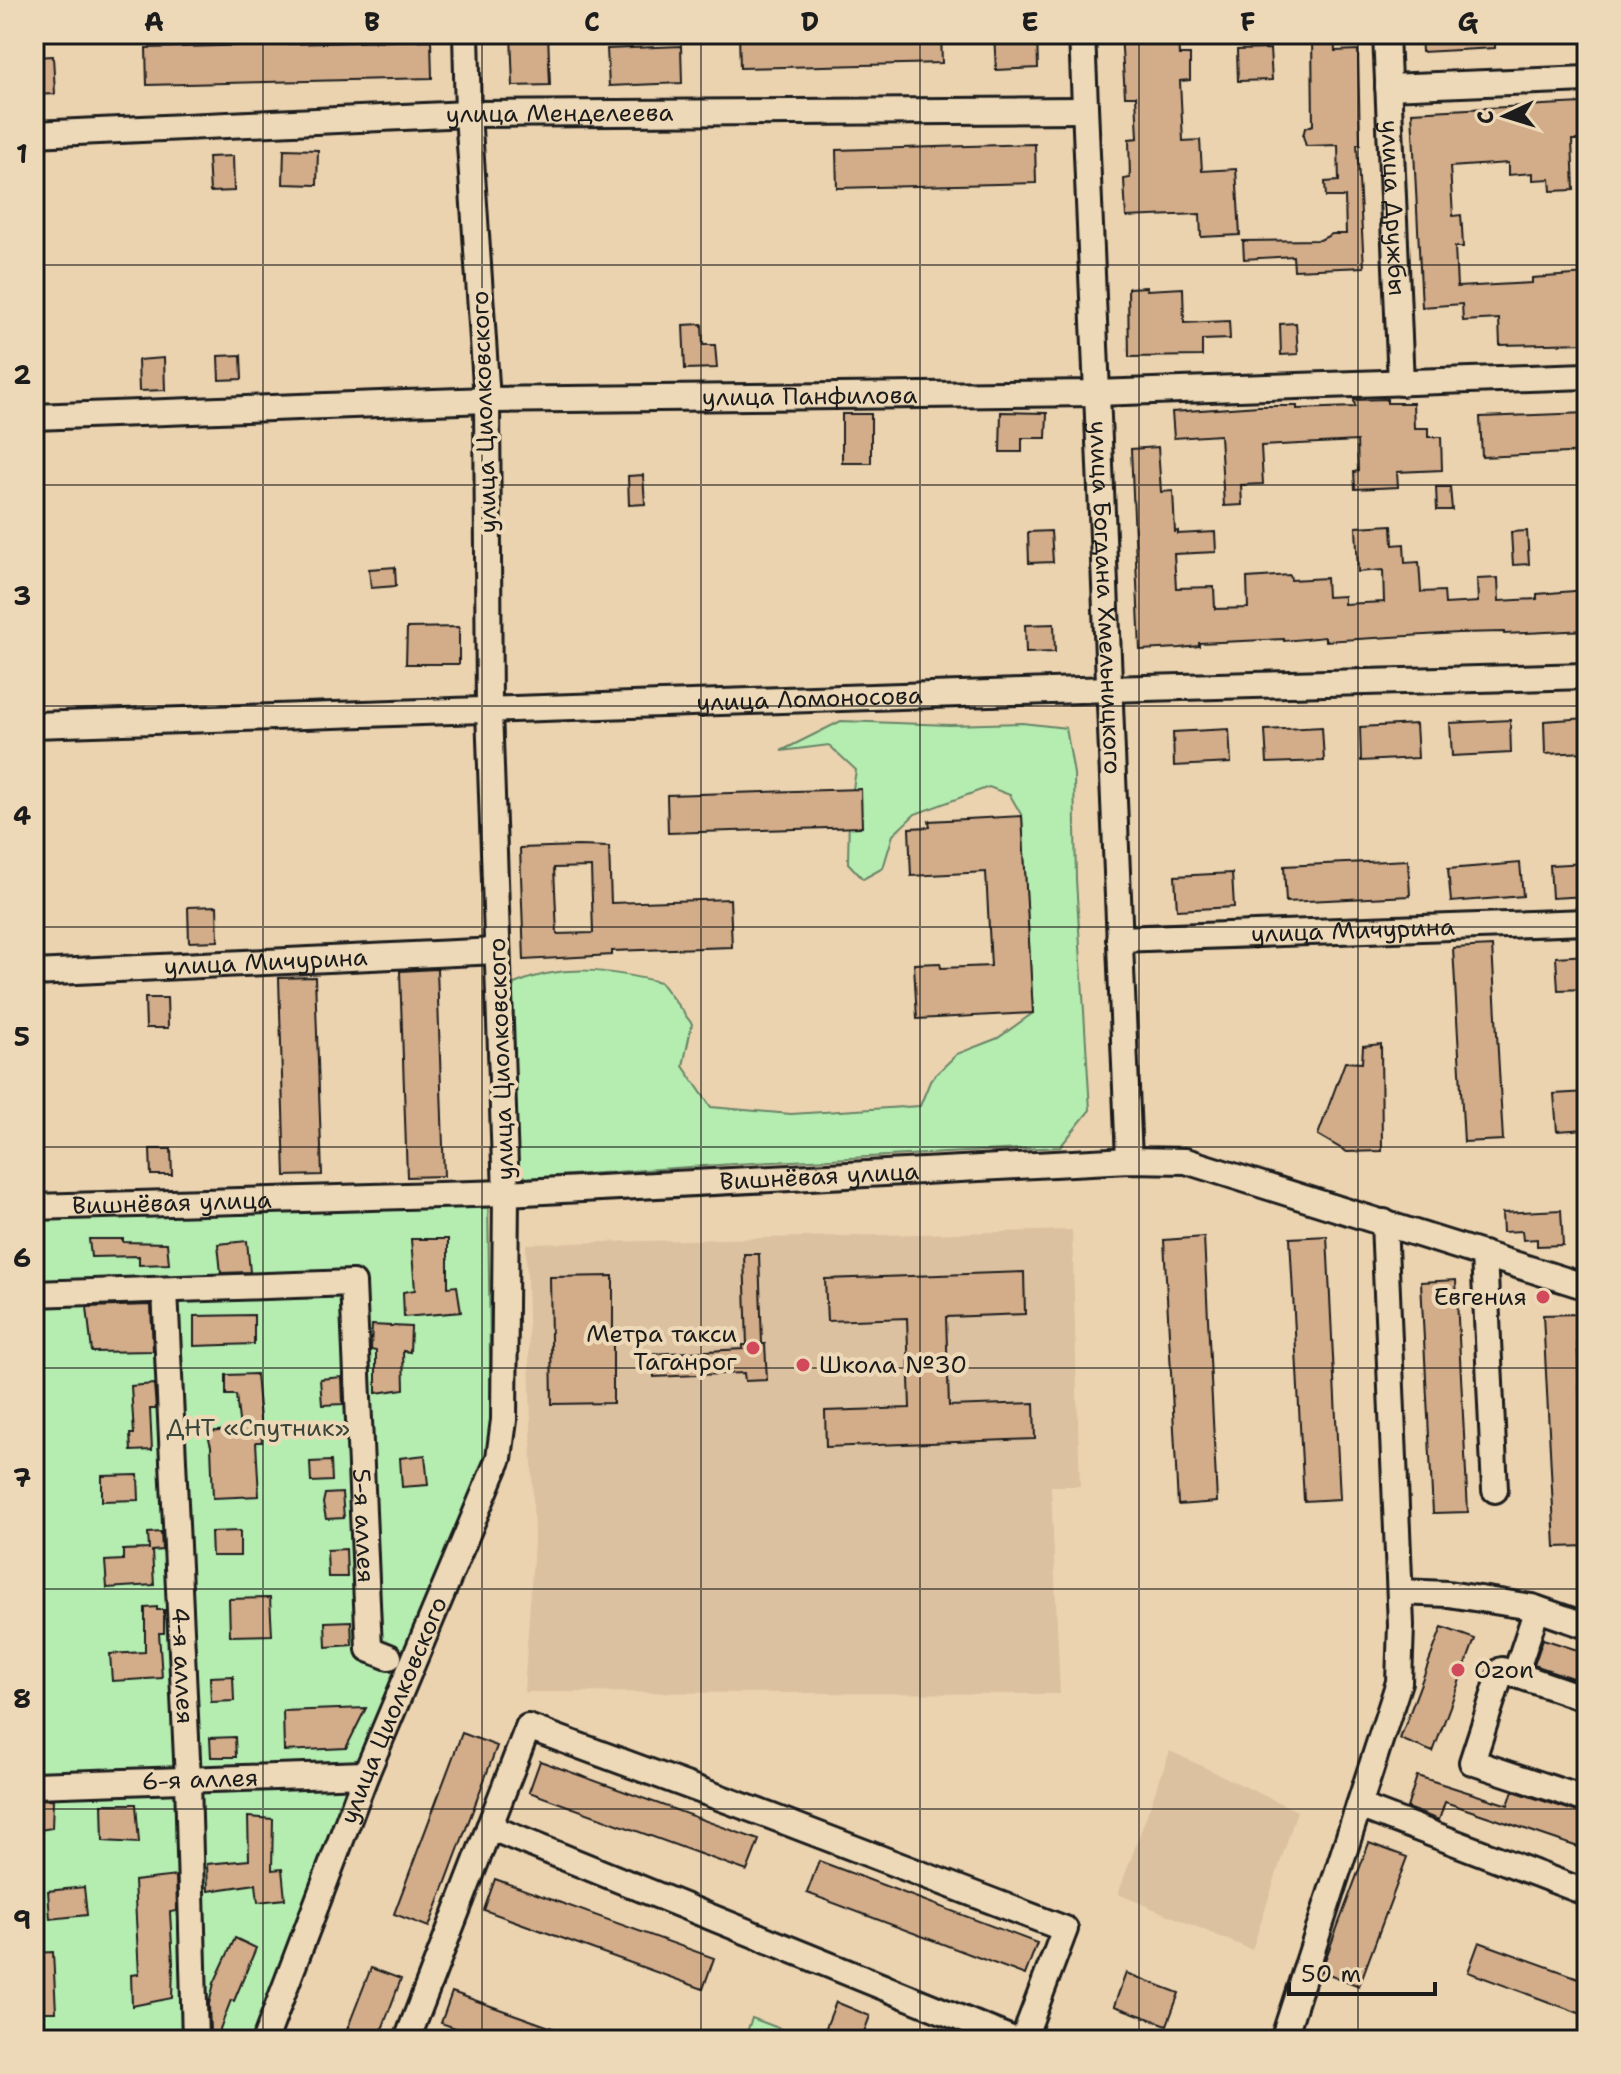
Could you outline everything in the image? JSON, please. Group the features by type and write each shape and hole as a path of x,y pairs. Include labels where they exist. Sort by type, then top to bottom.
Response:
{"street":[{"name":"улица Циолковского","path":"265,2040 366,1774 499,1458 504,1420 506,1193 489,710 487,400 468,114 466,34"},
{"name":"улица Богдана Хмельницкого","path":"1082,34 1129,1160"},
{"name":"улица Дружбы","path":"1386,34 1401,383"},
{"path":"1388,87 1587,79"},
{"name":"улица Менделеева","path":"34,134 468,114 1085,110"},
{"name":"улица Панфилова","path":"34,417 487,400 1096,393 1587,376"},
{"name":"улица Ломоносова","path":"34,725 1587,676"},
{"name":"улица Мичурина","path":"1119,939 1587,922"},
{"name":"улица Мичурина","path":"34,973 497,951"},
{"name":"Вишнёвая улица","path":"34,1207 506,1193 1129,1160 1186,1161 1587,1287"},
{"path":"1283,2040 1399,1682 1400,1592 1384,1222"},
{"path":"1484,1254 1495,1490"},
{"name":"5-я аллея","path":"165,1290 353,1283 369,1649 389,1657"},
{"path":"34,1294 165,1290"},
{"name":"4-я аллея","path":"165,1290 188,1780 195,2040"},
{"path":"1400,1592 1448,1594 1537,1609 1587,1626"},
{"path":"1515,1675 1537,1609"},
{"path":"1587,1699 1502,1670 1472,1762 1587,1800"},
{"path":"407,2040 528,1727 1065,1929 1023,2040"},
{"name":"6-я аллея","path":"34,1785 366,1774"},
{"path":"1359,1806 1587,1893"},
{"path":"489,1827 997,2037"}],"shaded area":[{"name":"Школа №30","path":"1072,1230 1080,1486 1051,1486 1060,1694 524,1692 534,1540 526,1244"},
{"path":"1170,1751 1297,1811 1252,1950 1118,1894"}],"green space":[{"path":"841,721 950,725 1022,723 1066,728 1074,774 1076,880 1090,1110 1060,1147 526,1178 505,1156 501,1042 514,984 532,977 586,971 660,982 692,1024 683,1066 711,1107 791,1114 920,1106 931,1079 957,1054 998,1038 1033,1013 1022,816 1010,795 989,787 915,814 893,835 883,868 863,879 848,863 849,814 856,770 829,745 781,751"},
{"name":"ДНТ «Спутник»","path":"488,1195 491,1444 258,2040 34,2040 34,1209"},
{"path":"752,2018 802,2037 800,2040 744,2040"}],"building":[{"path":"511,34 548,34 550,85 513,86"},
{"path":"739,34 941,34 942,63 740,68"},
{"path":"994,34 1037,34 1038,68 996,70"},
{"path":"1121,34 1178,34 1179,55 1190,55 1190,80 1180,81 1183,141 1200,140 1202,171 1236,169 1240,235 1201,237 1200,214 1126,217 1124,179 1130,178 1129,139 1138,138 1136,96 1125,96"},
{"path":"1312,34 1334,34 1335,51 1358,50 1360,144 1357,144 1364,267 1294,270 1293,256 1244,259 1243,241 1320,240 1332,234 1346,234 1345,197 1326,197 1325,182 1339,181 1338,145 1306,146 1303,136 1305,128 1313,125"},
{"path":"1421,34 1495,34 1495,48 1422,52"},
{"path":"431,40 432,78 147,85 146,48"},
{"path":"681,46 682,83 609,86 607,49"},
{"path":"1270,49 1272,80 1238,81 1237,50"},
{"path":"53,56 55,94 34,95 34,57"},
{"path":"1582,103 1584,140 1572,140 1574,190 1551,191 1550,179 1533,180 1533,173 1508,175 1508,163 1450,167 1453,216 1461,215 1462,228 1463,247 1455,247 1457,287 1532,283 1532,278 1587,274 1587,343 1500,345 1499,319 1463,321 1462,304 1422,307 1412,112"},
{"path":"1035,144 1036,183 837,188 836,150"},
{"path":"284,149 318,150 317,185 283,184"},
{"path":"233,156 234,191 210,192 208,157"},
{"path":"1147,287 1147,290 1183,288 1184,323 1229,321 1230,339 1202,340 1202,356 1129,357 1128,288"},
{"path":"1296,323 1298,354 1281,355 1280,324"},
{"path":"702,324 703,345 715,345 717,368 685,369 683,325"},
{"path":"241,355 242,379 219,380 218,356"},
{"path":"164,358 165,390 139,391 138,360"},
{"path":"1387,399 1387,403 1413,403 1414,428 1428,428 1428,437 1441,437 1442,470 1397,472 1398,487 1355,489 1357,441 1261,446 1263,484 1241,485 1242,505 1224,506 1220,435 1174,438 1172,412 1259,406 1297,406 1297,409 1355,407 1354,400"},
{"path":"1001,412 1047,413 1046,438 1022,438 1022,452 1000,452"},
{"path":"1587,413 1587,452 1482,457 1480,417"},
{"path":"842,414 871,414 871,463 842,463"},
{"path":"1158,447 1161,492 1173,491 1175,532 1215,532 1216,552 1174,554 1176,588 1214,587 1215,609 1248,608 1247,578 1290,575 1291,580 1326,578 1327,597 1344,596 1344,604 1384,602 1383,570 1358,572 1356,527 1392,525 1393,545 1404,544 1405,563 1419,562 1421,592 1444,591 1445,604 1478,602 1477,579 1498,578 1499,601 1537,599 1537,594 1587,590 1587,630 1458,633 1325,641 1325,637 1199,643 1199,646 1140,650 1131,449"},
{"path":"643,475 645,504 629,505 628,476"},
{"path":"1436,487 1450,487 1452,510 1437,510"},
{"path":"1051,531 1053,562 1029,563 1028,532"},
{"path":"1527,531 1529,564 1513,565 1511,532"},
{"path":"395,567 396,586 371,588 369,569"},
{"path":"1054,624 1055,652 1026,653 1025,625"},
{"path":"459,627 459,664 406,664 407,628"},
{"path":"1587,718 1587,752 1545,754 1544,721"},
{"path":"1510,720 1511,753 1452,756 1450,723"},
{"path":"1416,724 1418,758 1361,761 1360,727"},
{"path":"1322,727 1324,761 1267,763 1265,730"},
{"path":"1229,729 1231,763 1174,766 1173,732"},
{"path":"861,789 862,827 668,833 667,795"},
{"path":"1022,816 1033,1013 917,1019 914,964 940,963 941,968 991,966 986,872 911,876 909,828 930,827 929,821"},
{"path":"609,847 611,903 730,899 732,947 612,951 612,955 524,960 520,848","holes":["591,867 593,933 557,934 554,868"]},
{"path":"1408,860 1410,896 1286,902 1284,866"},
{"path":"1520,863 1523,896 1451,902 1448,869"},
{"path":"1587,863 1587,896 1552,898 1550,865"},
{"path":"1232,873 1234,907 1177,910 1175,876"},
{"path":"217,906 218,941 189,942 188,907"},
{"path":"1492,946 1503,1140 1464,1142 1453,948"},
{"path":"1587,955 1587,989 1558,990 1556,957"},
{"path":"437,969 444,1176 407,1177 400,971"},
{"path":"315,977 322,1175 285,1176 279,978"},
{"path":"145,998 167,998 168,1028 146,1028"},
{"path":"1381,1044 1382,1151 1347,1152 1318,1135 1345,1062 1362,1063 1363,1046"},
{"path":"1587,1092 1587,1129 1557,1131 1554,1094"},
{"path":"150,1149 171,1149 172,1175 151,1175"},
{"path":"1561,1210 1563,1245 1537,1246 1537,1239 1523,1240 1522,1231 1503,1232 1502,1213"},
{"path":"1327,1236 1340,1499 1304,1501 1290,1238"},
{"path":"1204,1237 1217,1502 1178,1505 1164,1240"},
{"path":"89,1239 167,1243 169,1264 139,1265 139,1256 91,1257"},
{"path":"411,1239 448,1239 448,1287 457,1286 461,1312 404,1317 403,1292 415,1290"},
{"path":"247,1241 250,1272 221,1273 218,1244"},
{"path":"744,1254 759,1254 762,1344 765,1344 767,1380 745,1381 744,1373 654,1377 653,1354 743,1349 743,1345 747,1345"},
{"path":"1024,1272 1025,1314 946,1317 949,1406 1034,1403 1035,1439 826,1447 825,1411 910,1408 907,1318 827,1321 825,1279"},
{"path":"613,1276 613,1403 552,1404 550,1277"},
{"path":"1456,1280 1468,1512 1433,1513 1421,1282"},
{"path":"151,1305 153,1351 92,1352 87,1307"},
{"path":"1576,1314 1587,1546 1555,1547 1543,1315"},
{"path":"254,1315 254,1344 194,1346 194,1316"},
{"path":"372,1325 411,1327 410,1352 403,1351 404,1389 376,1393 376,1351 371,1350"},
{"path":"256,1374 262,1442 256,1442 259,1496 213,1498 211,1446 207,1432 240,1429 236,1395 226,1395 226,1375"},
{"path":"342,1377 343,1404 322,1405 320,1379"},
{"path":"154,1384 156,1409 150,1409 152,1450 131,1451 130,1434 134,1434 131,1386"},
{"path":"425,1455 428,1485 402,1487 400,1458"},
{"path":"331,1461 332,1481 311,1482 310,1462"},
{"path":"138,1475 139,1500 102,1501 102,1476"},
{"path":"342,1493 344,1518 326,1519 325,1494"},
{"path":"240,1531 240,1556 212,1556 211,1532"},
{"path":"161,1532 162,1550 152,1551 154,1585 107,1588 105,1561 123,1560 123,1550 149,1549 148,1533"},
{"path":"346,1549 347,1577 328,1577 327,1550"},
{"path":"270,1598 272,1635 230,1636 229,1599"},
{"path":"157,1607 157,1610 164,1610 164,1633 159,1633 162,1678 112,1681 110,1654 145,1652 145,1608"},
{"path":"351,1621 352,1645 326,1647 325,1622"},
{"path":"1442,1627 1475,1639 1433,1752 1400,1739"},
{"path":"1543,1639 1587,1653 1587,1683 1534,1665"},
{"path":"233,1676 234,1701 211,1702 210,1677"},
{"path":"366,1708 346,1748 284,1751 283,1711"},
{"path":"462,1733 497,1746 429,1927 394,1914"},
{"path":"235,1737 236,1757 211,1757 210,1738"},
{"path":"540,1761 759,1840 747,1871 529,1792"},
{"path":"1417,1776 1508,1805 1513,1791 1587,1815 1587,1850 1445,1802 1439,1820 1407,1808"},
{"path":"53,1799 52,1828 34,1831 34,1800"},
{"path":"102,1804 136,1804 139,1843 103,1841"},
{"path":"248,1817 273,1819 272,1870 282,1869 285,1899 258,1902 256,1884 208,1891 207,1864 249,1860"},
{"path":"1369,1843 1407,1857 1359,1986 1321,1971"},
{"path":"819,1861 1037,1943 1025,1975 807,1893"},
{"path":"176,1876 177,1911 170,1912 172,1998 132,2006 131,1975 139,1974 134,1881"},
{"path":"495,1879 714,1958 703,1989 484,1910"},
{"path":"84,1887 87,1915 50,1919 48,1891"},
{"path":"235,1938 256,1948 218,2034 210,2032 209,2004 214,1983"},
{"path":"1479,1942 1587,1981 1587,2016 1468,1972"},
{"path":"53,1952 56,2012 34,2012 34,1953"},
{"path":"371,1968 401,1979 378,2040 343,2040"},
{"path":"1126,1973 1179,1993 1167,2025 1114,2006"},
{"path":"452,1992 580,2040 489,2040 441,2023"},
{"path":"836,2002 870,2016 861,2040 821,2040"}],"place":[{"name":"Евгения","path":"1543,1297"},
{"name":"Метра такси Таганрог","path":"753,1348"},
{"name":"Школа №30","path":"803,1365"},
{"name":"Ozon","path":"1458,1670"}]}
